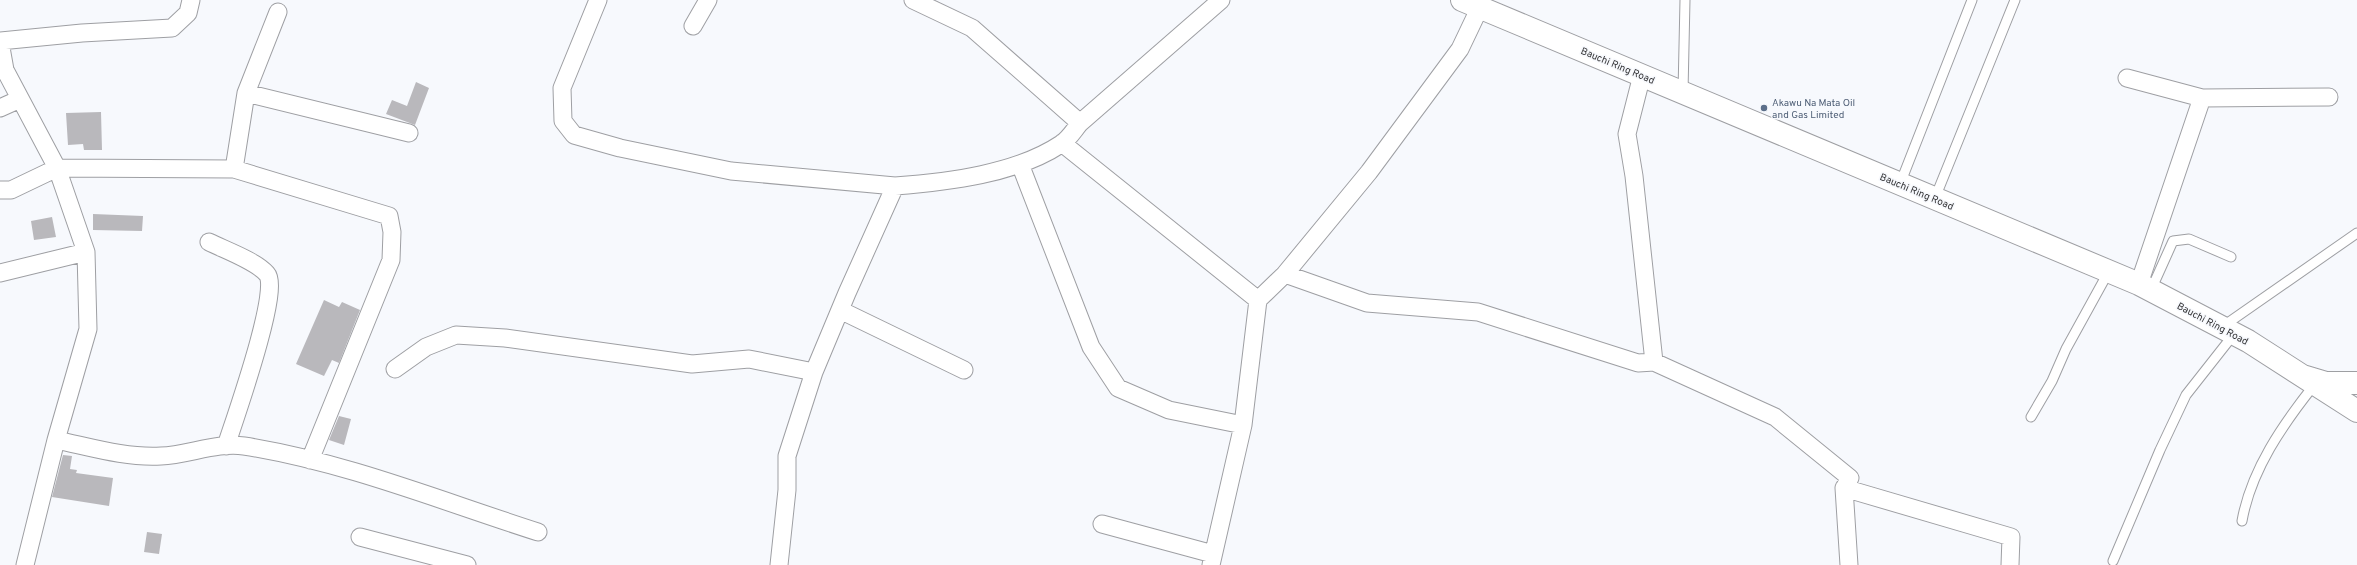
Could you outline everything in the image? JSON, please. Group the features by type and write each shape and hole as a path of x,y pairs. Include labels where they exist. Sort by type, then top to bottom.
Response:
{"main road":[{"name":"Bauchi Ring Road","path":"1471,3 2145,287 2228,330 2311,380 2357,411"},
{"path":"2311,380 2326,383 2357,383"}],"street":[{"path":"25,565 56,440 88,329 86,252 56,168 5,70 0,41 82,33 172,28 188,13 191,0"},
{"path":"598,0 562,88 564,121 574,135 620,148 731,171 895,186 942,183 1020,164 1062,143 1080,123 1221,0"},
{"path":"693,26 708,0"},
{"path":"913,0 972,28 1080,123"},
{"path":"1102,524 1212,560 1243,426 1258,300 1285,274 1369,172 1460,49 1471,3"},
{"path":"234,169 246,93 278,12"},
{"path":"1642,75 1627,134 1634,176 1654,362"},
{"path":"2128,78 2202,98 2329,97"},
{"path":"246,93 409,133"},
{"path":"2145,287 2202,98"},
{"path":"0,108 20,99"},
{"path":"1062,143 1258,300"},
{"path":"1020,164 1091,347 1118,388 1169,410 1243,426"},
{"path":"0,190 11,190 56,168 234,169 389,216 392,232 391,260 310,460"},
{"path":"779,565 787,490 787,456 814,372 895,186"},
{"path":"209,242 255,265 268,274 271,284 264,326 226,446"},
{"path":"0,273 86,252"},
{"path":"1285,274 1367,302 1478,312 1638,363 1654,362 1775,417 1850,478 1844,488 1849,565"},
{"path":"840,310 964,370"},
{"path":"396,369 426,347 456,335 505,338 692,364 749,359 814,372"},
{"path":"56,440 129,455 161,456 226,446 243,446 310,460 538,532"},
{"path":"1844,488 2011,537 2010,565"},
{"path":"360,537 467,565"}],"lane":[{"path":"1683,93 1685,0"},
{"path":"1900,184 1972,0"},
{"path":"1935,198 2015,0"},
{"path":"2113,561 2160,450 2186,395 2228,330 2357,233"},
{"path":"2145,287 2173,241 2189,239 2232,257"},
{"path":"2031,417 2052,381 2066,349 2109,271"},
{"path":"2242,521 2244,504 2260,468 2311,380"}],"building":[{"path":"416,82 429,88 415,125 386,114 392,100 407,106"},
{"path":"101,112 102,150 84,150 83,144 68,145 66,113"},
{"path":"93,214 143,216 142,231 93,230"},
{"path":"52,217 56,237 34,240 31,221"},
{"path":"324,300 339,307 342,302 360,310 339,363 332,360 324,376 296,364"},
{"path":"339,416 351,419 344,445 329,440"},
{"path":"63,455 72,456 70,469 77,470 76,473 113,478 109,506 52,497"},
{"path":"147,532 162,534 159,554 144,552"}],"place":[{"name":"Akawu Na Mata Oil and Gas Limited","path":"1764,108"}]}
